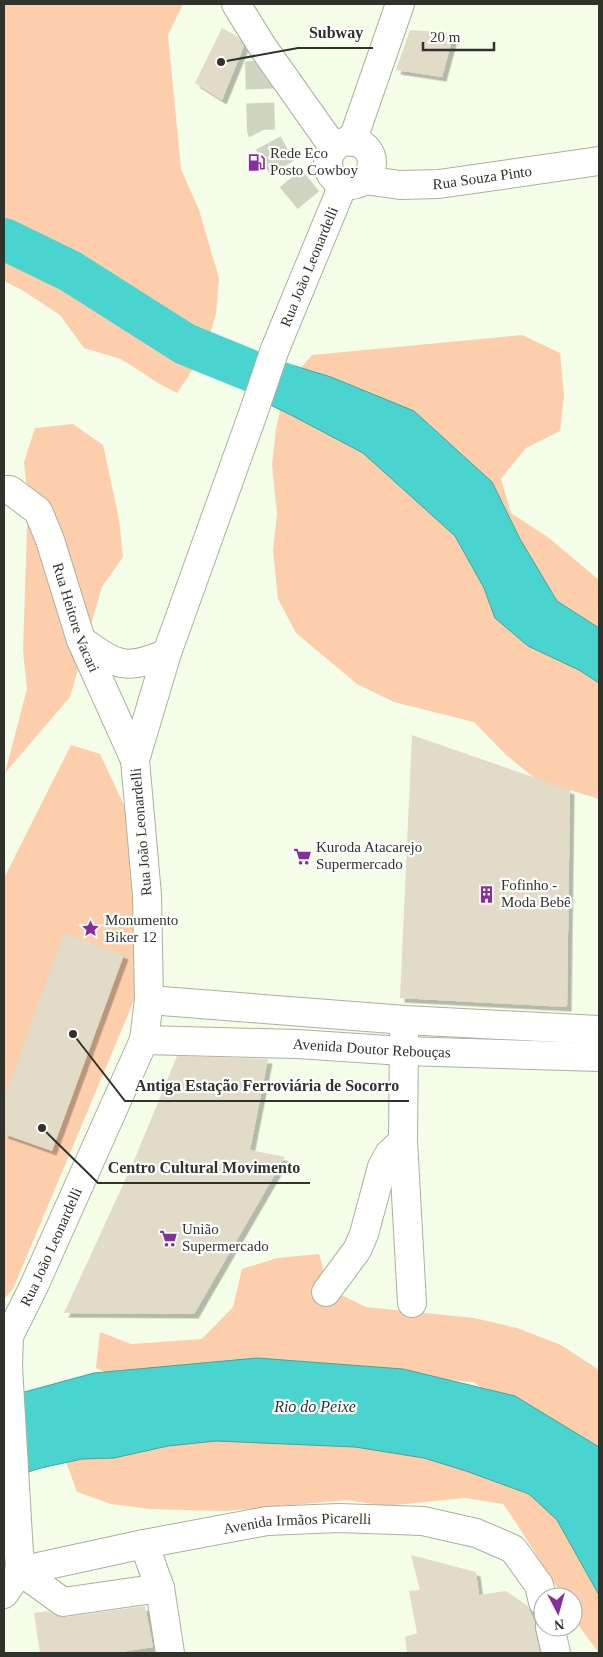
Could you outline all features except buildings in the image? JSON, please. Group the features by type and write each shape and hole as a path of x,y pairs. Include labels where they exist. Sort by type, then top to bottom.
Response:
{"street":[{"path":"236,4 261,53 343,145 365,147 370,153 372,160 369,175 353,182 331,175 328,168 330,154 343,145 400,4"},
{"name":"Rua Souza Pinto","path":"353,182 400,185 439,184 599,161"},
{"name":"Rua João Leonardelli","path":"6,1336 34,1286 144,1040 149,1000 147,895 136,760 167,653 255,408 322,212 353,182"},
{"name":"Rua Heitore Vacari","path":"4,490 10,490 38,511 50,540 81,640 136,760"},
{"path":"81,640 106,658 122,664 147,662 167,653"},
{"name":"Avenida Doutor Rebouças","path":"149,1000 405,1020 590,1029"},
{"path":"297,1044 298,1012"},
{"path":"405,1020 403,1141 412,1303"},
{"path":"589,1056 590,1029"},
{"name":"Avenida Doutor Rebouças","path":"144,1040 297,1044 403,1051 589,1056"},
{"path":"326,1292 357,1250 364,1234 382,1167 389,1154 403,1141"},
{"path":"4,1594 20,1570 6,1336"},
{"name":"Avenida Irmãos Picarelli","path":"20,1570 267,1521 339,1518 423,1521 476,1533 513,1549 539,1587"},
{"path":"144,1544 160,1588 170,1653"},
{"path":"20,1570 63,1602 160,1588"},
{"path":"552,1637 556,1653"}],"shaded area":[{"path":"4,4 183,4 168,35 181,169 199,210 219,278 216,314 205,351 177,393 121,359 84,348 60,315 22,290 4,281"},
{"path":"522,335 560,353 564,395 560,431 526,448 501,479 511,513 549,538 599,580 599,799 537,780 506,755 474,722 394,702 357,684 296,633 278,599 273,550 277,514 272,465 276,429 286,385 312,355"},
{"path":"73,424 103,445 119,519 123,557 102,587 70,697 5,773 27,689 23,651 28,500 24,462 35,428"},
{"path":"71,745 100,754 130,818 148,967 13,1289 4,1299 4,878"},
{"path":"319,1254 329,1289 366,1307 474,1318 517,1328 561,1345 599,1370 599,1653 583,1632 583,1587 557,1587 503,1504 465,1498 385,1506 347,1500 225,1511 150,1509 111,1504 77,1492 64,1456 127,1422 548,1431 473,1382 301,1369 133,1386 96,1368 100,1332 131,1344 202,1339 233,1307 242,1269 277,1258"}],"water":[{"path":"272,359 331,377 414,411 492,482 520,539 557,601 599,628 599,683 579,670 528,646 495,618 484,588 455,536 363,453 258,399"},
{"name":"Rio do Peixe","path":"257,1358 403,1369 515,1396 599,1447 599,1595 557,1520 529,1494 424,1458 355,1447 216,1441 168,1446 114,1458 82,1459 18,1475 6,1397 94,1373"}],"waterway":[{"path":"4,239 70,271 185,344 308,394"}],"tunnel":[{"path":"259,61 261,130 282,168 314,207"}],"place":[{"name":"Subway","path":"221,62"},
{"name":"Rede Eco Posto Cowboy","path":"256,162"},
{"name":"Kuroda Atacarejo Supermercado","path":"302,856"},
{"name":"Fofinho - Moda Bebê","path":"487,894"},
{"name":"Monumento Biker 12","path":"91,929"},
{"name":"Antiga Estação Ferroviária de Socorro","path":"73,1034"},
{"name":"Centro Cultural Movimento","path":"42,1128"},
{"name":"União Supermercado","path":"168,1238"}]}
